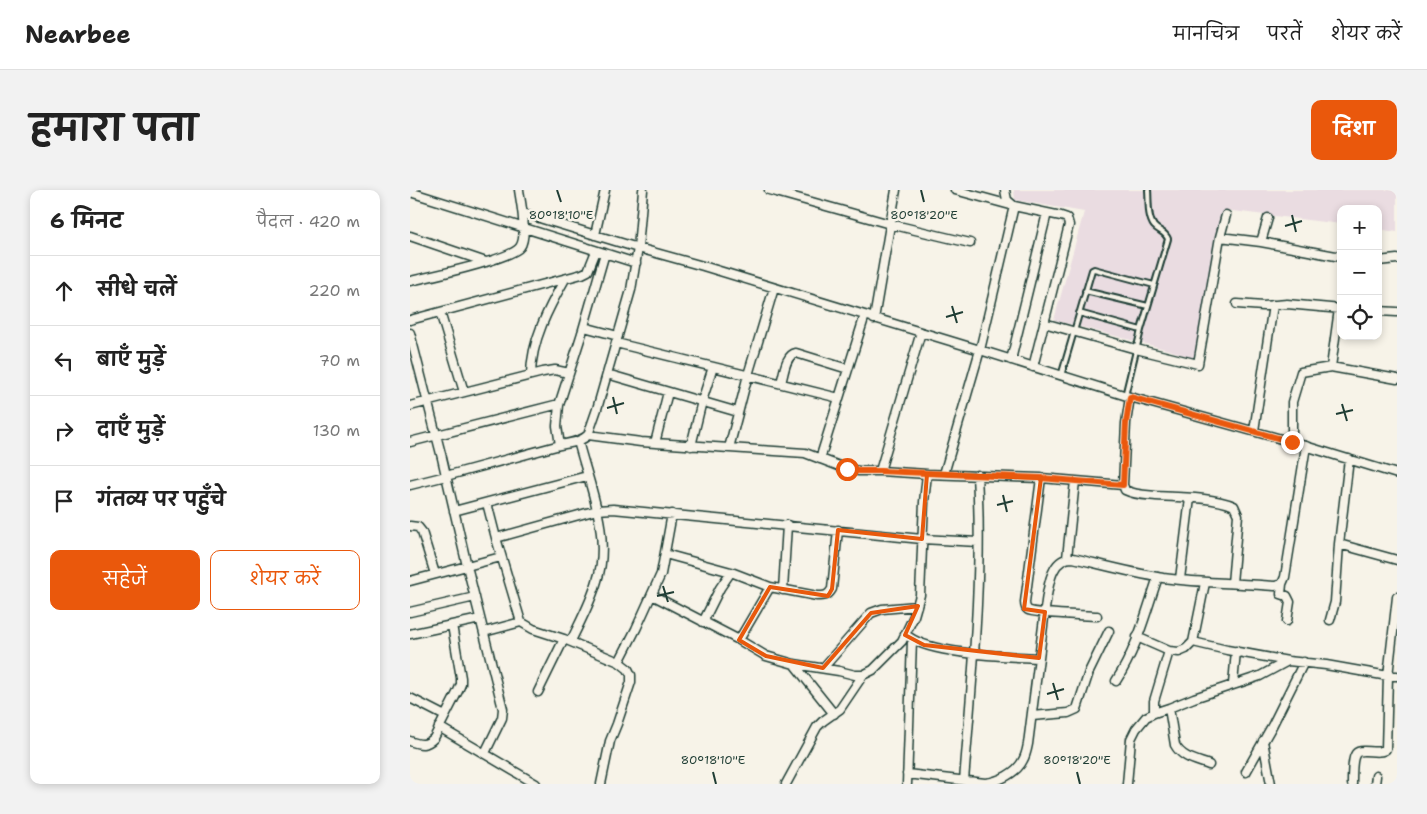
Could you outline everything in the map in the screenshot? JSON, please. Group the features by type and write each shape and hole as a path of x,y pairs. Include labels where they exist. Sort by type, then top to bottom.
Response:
{"street":[{"path":"410,281 514,253 521,246 524,228 524,213 519,190"},
{"path":"595,235 604,190"},
{"path":"410,485 586,438 608,374 631,290 638,248 643,190"},
{"path":"769,190 890,224 970,243"},
{"path":"874,319 896,190"},
{"path":"955,190 1066,218 1069,225 1033,367"},
{"path":"1006,190 1007,200 1014,206"},
{"path":"410,192 636,263"},
{"path":"944,474 980,350 1014,206"},
{"path":"524,213 1127,396 1306,446 1397,474"},
{"path":"1011,360 1046,213"},
{"path":"1044,323 1136,350 1198,364 1220,237 1226,215"},
{"path":"1261,242 1268,218"},
{"path":"410,236 486,262"},
{"path":"1220,237 1261,242 1337,256"},
{"path":"410,320 582,274 588,271 596,251"},
{"path":"560,444 557,426 559,405 605,253"},
{"path":"1382,260 1397,259"},
{"path":"531,374 531,360 548,311 565,279"},
{"path":"729,448 774,288"},
{"path":"1237,304 1263,306 1287,304 1337,309"},
{"path":"1254,431 1273,305"},
{"path":"1382,311 1397,312"},
{"path":"440,312 464,392"},
{"path":"820,459 864,315"},
{"path":"584,327 617,340 713,367 839,398"},
{"path":"1331,367 1337,328"},
{"path":"880,471 921,332"},
{"path":"410,333 503,709 502,718 485,754"},
{"path":"781,383 789,356 792,353 848,369"},
{"path":"691,446 713,367"},
{"path":"1292,442 1292,402 1301,372 1331,367 1397,379"},
{"path":"410,406 531,374 555,370 569,373"},
{"path":"608,374 738,412"},
{"path":"655,443 668,392"},
{"path":"1127,396 1123,485 1125,490 1138,495 1190,498 1227,503 1234,506 1238,515 1232,583"},
{"path":"410,442 559,405"},
{"path":"588,435 655,443 798,453 859,471 1041,478 1123,485"},
{"path":"538,692 568,640 598,580 602,542 597,510 578,441"},
{"path":"1287,621 1290,602 1288,596 1281,594 1282,584 1285,576 1306,446"},
{"path":"1330,620 1335,602 1339,544 1349,459"},
{"path":"786,784 817,727 840,709 863,675 872,670 902,641 905,635 920,595 924,502 928,474"},
{"path":"964,780 974,653 979,507 977,475"},
{"path":"454,511 587,476"},
{"path":"1041,478 1025,602 1026,608 1028,610 1045,612 1097,616"},
{"path":"1067,558 1075,481"},
{"path":"1180,579 1190,498"},
{"path":"487,503 521,622 533,629 568,640 619,662 628,669 631,675 631,682 610,741 601,784"},
{"path":"496,538 597,510 613,509 978,542"},
{"path":"619,662 661,574 672,514"},
{"path":"783,590 787,525"},
{"path":"410,526 418,527 422,532 435,574"},
{"path":"665,554 731,572 770,587 817,596 828,595 832,589 838,530"},
{"path":"1339,544 1397,560"},
{"path":"410,581 501,557"},
{"path":"907,774 984,783 1000,780 1023,761 1028,744 1050,583 1054,570 1061,561 1073,558 1130,572 1205,583 1275,586 1282,584"},
{"path":"703,622 720,588 731,572"},
{"path":"1116,681 1125,667 1137,638 1158,577"},
{"path":"1137,638 1168,652 1186,650 1193,642 1205,583"},
{"path":"739,640 770,587"},
{"path":"652,595 766,656 794,664 863,675"},
{"path":"1352,784 1356,753 1359,751 1381,752 1386,749 1388,676 1397,596"},
{"path":"410,612 475,597"},
{"path":"823,668 871,613 882,609 917,606"},
{"path":"410,634 480,619"},
{"path":"484,632 521,622"},
{"path":"410,741 424,745 434,738 461,684 452,625"},
{"path":"1032,716 1068,713 1077,709 1089,672 1109,631"},
{"path":"905,635 924,645 974,653 1039,658"},
{"path":"907,784 912,640"},
{"path":"1193,642 1288,661 1397,676"},
{"path":"1234,684 1236,651"},
{"path":"1154,713 1154,701 1168,652"},
{"path":"1127,784 1131,739 1136,729 1146,717 1194,698 1260,676 1288,661"},
{"path":"1246,772 1304,662"},
{"path":"794,664 834,714"},
{"path":"410,698 445,716"},
{"path":"1169,708 1175,745 1178,750 1186,757 1209,765"},
{"path":"439,727 535,784"},
{"path":"1263,741 1271,784"}],"lane":[{"path":"1127,396 1141,330 1168,239 1152,223 1148,190"},
{"path":"1061,376 1090,272 1094,269 1154,285"},
{"path":"1085,291 1148,306"},
{"path":"1079,313 1141,330"}],"highlighted area":[{"path":"927,474 1041,478 1024,609 1045,612 1039,658 924,645 905,635 918,606 871,613 823,668 766,656 739,640 770,587 828,596 832,589 838,530 922,539"}],"shaded area":[{"path":"1014,190 1397,190 1397,232 1382,230 1382,205 1337,205 1337,224 1224,210 1196,359 1169,350 1054,320 1084,212 1015,200"}],"route":[{"path":"847,469 1041,478 1123,485 1126,423 1130,397 1292,442"}]}
